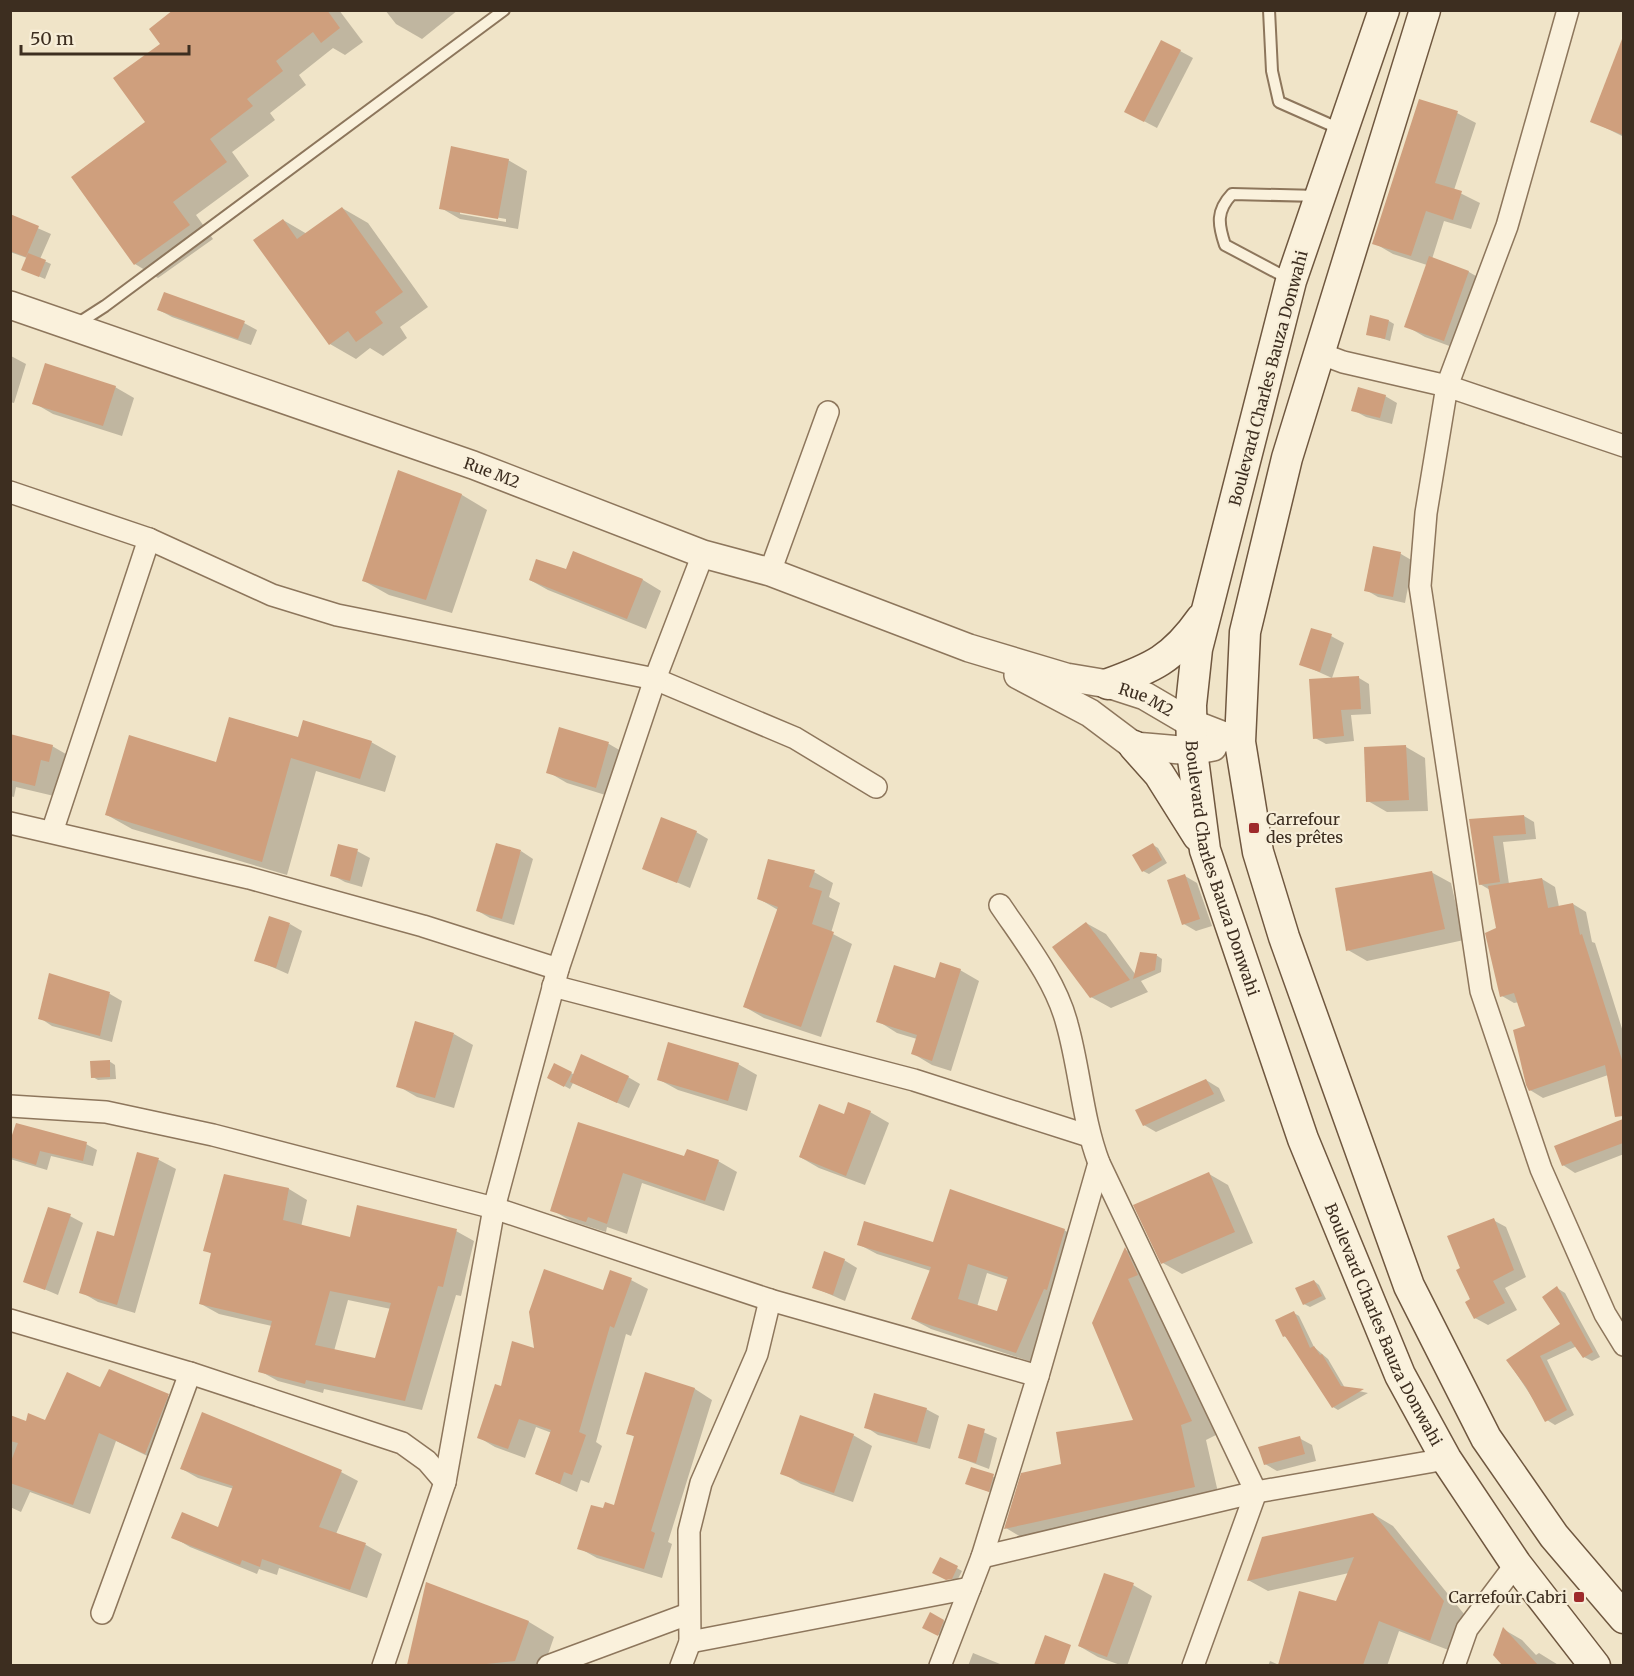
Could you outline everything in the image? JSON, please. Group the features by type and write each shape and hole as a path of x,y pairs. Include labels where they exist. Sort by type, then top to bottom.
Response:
{"main road":[{"name":"Boulevard Charles Bauza Donwahi","path":"1384,10 1291,281 1197,649 1191,737 1205,850 1307,1150 1400,1375 1446,1459 1516,1564 1595,1665"},
{"path":"1425,10 1287,458 1245,632 1240,742 1258,852 1284,937 1409,1286 1486,1438 1554,1536 1623,1618"},
{"path":"1108,684 1164,661 1188,638 1206,612"},
{"path":"1134,746 1160,774 1185,811 1205,850"}],"street":[{"path":"1568,10 1507,226 1447,386 1425,513 1420,586 1481,992 1541,1169 1605,1314 1623,1345"},
{"name":"Rue M2","path":"10,304 473,465 703,554 770,572 969,648 1066,677 1108,684 1145,696 1191,737"},
{"path":"1319,353 1343,362 1447,386 1623,446"},
{"path":"770,572 828,412"},
{"path":"10,492 149,539 272,595 336,615 655,679 795,738 876,787"},
{"path":"52,832 149,539"},
{"path":"383,1665 445,1482 494,1208 556,978 655,679 703,554"},
{"name":"Rue M2","path":"969,648 1090,713 1134,746 1191,737 1240,742"},
{"path":"10,823 249,878 423,926 556,978 914,1080 1089,1136"},
{"path":"1000,905 1047,977 1067,1023 1089,1136 1099,1162 1256,1492 1193,1665"},
{"path":"10,1106 117,1114 213,1135 494,1208 770,1300 1038,1376"},
{"path":"940,1665 982,1557 1038,1376 1099,1162"},
{"path":"681,1665 690,1642 689,1531 701,1483 757,1354 770,1300"},
{"path":"10,1320 190,1373 402,1443 427,1461 445,1482"},
{"path":"102,1613 190,1373"},
{"path":"982,1557 1256,1492 1446,1459"},
{"path":"1454,1665 1467,1629 1516,1564"},
{"path":"690,1642 970,1588"},
{"path":"548,1665 688,1614"}],"lane":[{"path":"74,326 105,306 504,10"},
{"path":"1269,10 1272,71 1279,102 1344,130"},
{"path":"1291,281 1225,245 1219,228 1221,206 1232,194 1319,196"}],"building":[{"path":"173,10 327,10 340,28 321,43 313,32 276,61 283,71 247,99 253,106 210,139 227,162 173,202 190,225 134,265 71,177 145,122 113,78 160,44 149,29"},
{"path":"1623,39 1623,135 1590,122"},
{"path":"1161,40 1181,50 1144,122 1124,112"},
{"path":"1419,99 1458,111 1435,183 1462,191 1453,220 1426,211 1411,256 1372,244"},
{"path":"451,146 509,159 498,219 439,209"},
{"path":"342,207 403,292 375,312 383,323 356,342 348,331 329,345 253,240 283,219 297,239"},
{"path":"10,214 39,226 26,257 10,251"},
{"path":"28,253 46,260 39,277 21,270"},
{"path":"1429,256 1469,271 1444,341 1404,327"},
{"path":"164,292 245,321 238,339 157,310"},
{"path":"1370,315 1389,320 1385,339 1366,335"},
{"path":"45,363 116,386 103,426 32,404"},
{"path":"1358,387 1386,395 1380,418 1351,411"},
{"path":"398,470 462,494 426,600 362,581"},
{"path":"1373,546 1401,552 1393,597 1364,591"},
{"path":"573,551 643,579 627,619 529,580 536,559 566,569"},
{"path":"1311,628 1332,634 1320,672 1299,665"},
{"path":"1359,676 1361,709 1341,710 1344,736 1313,739 1309,679"},
{"path":"229,717 298,737 303,720 372,741 360,779 291,758 262,862 105,815 129,735 216,762"},
{"path":"559,727 609,742 596,788 546,773"},
{"path":"10,734 53,745 49,762 41,760 35,786 10,780"},
{"path":"1406,745 1409,800 1366,802 1364,747"},
{"path":"1524,815 1526,834 1493,836 1500,882 1479,885 1469,819"},
{"path":"661,817 697,831 677,883 642,869"},
{"path":"496,843 521,850 502,919 476,911"},
{"path":"1153,843 1162,860 1142,872 1132,855"},
{"path":"338,844 358,849 350,881 330,876"},
{"path":"768,859 815,870 809,887 822,891 812,924 834,932 801,1027 743,1007 778,907 757,899"},
{"path":"1432,871 1445,929 1346,951 1335,888"},
{"path":"1185,874 1200,919 1182,925 1167,880"},
{"path":"1542,878 1548,908 1573,903 1580,935 1582,934 1623,1063 1623,1116 1615,1117 1605,1065 1529,1091 1526,1085 1513,1030 1525,1026 1514,993 1500,997 1485,933 1496,928 1488,886"},
{"path":"269,916 290,923 276,968 254,961"},
{"path":"1086,922 1130,980 1090,998 1052,947"},
{"path":"1140,952 1157,954 1155,970 1133,979"},
{"path":"940,962 961,969 932,1061 911,1054 917,1035 876,1022 894,965 935,978"},
{"path":"49,973 110,992 100,1036 38,1019"},
{"path":"415,1021 454,1033 435,1098 396,1087"},
{"path":"668,1042 739,1063 728,1101 657,1080"},
{"path":"581,1054 629,1076 617,1103 570,1082"},
{"path":"110,1060 110,1077 91,1078 90,1061"},
{"path":"554,1063 572,1072 564,1087 547,1078"},
{"path":"1206,1079 1214,1094 1143,1126 1135,1110"},
{"path":"848,1102 871,1111 846,1176 799,1157 819,1104 844,1114"},
{"path":"1623,1119 1623,1143 1562,1166 1554,1146"},
{"path":"578,1122 684,1156 687,1149 719,1160 705,1201 623,1173 607,1224 588,1217 586,1222 550,1211"},
{"path":"16,1123 87,1142 83,1161 40,1151 36,1165 10,1157 10,1141"},
{"path":"137,1152 159,1158 117,1305 79,1293 97,1231 114,1236"},
{"path":"1209,1172 1235,1232 1161,1264 1133,1205"},
{"path":"224,1174 289,1188 283,1220 350,1237 357,1205 457,1229 443,1287 438,1286 405,1401 306,1380 305,1384 258,1372 272,1321 199,1304 211,1253 203,1251","holes":["330,1291 391,1303 375,1358 315,1345"]},
{"path":"950,1189 1065,1229 1047,1290 1044,1289 1016,1353 911,1319 931,1267 857,1245 864,1221 933,1242","holes":["968,1264 1008,1277 997,1311 958,1299"]},
{"path":"48,1207 71,1214 45,1290 23,1282"},
{"path":"1494,1218 1514,1270 1493,1281 1505,1303 1474,1319 1465,1302 1470,1299 1456,1270 1460,1268 1447,1236"},
{"path":"1125,1247 1138,1275 1128,1279 1192,1421 1181,1425 1195,1487 1004,1529 1021,1473 1061,1464 1056,1432 1133,1420 1092,1323"},
{"path":"824,1251 845,1259 833,1295 812,1288"},
{"path":"544,1269 603,1290 610,1270 632,1278 614,1328 610,1326 579,1432 586,1435 572,1475 564,1472 560,1484 535,1474 551,1430 519,1419 508,1449 477,1438 495,1384 501,1386 512,1341 534,1348 529,1312"},
{"path":"1314,1280 1322,1296 1303,1305 1295,1288"},
{"path":"1557,1286 1593,1352 1583,1358 1571,1341 1540,1356 1567,1410 1545,1422 1526,1387 1506,1360 1560,1324 1542,1297"},
{"path":"1294,1311 1310,1348 1314,1346 1320,1355 1322,1354 1341,1386 1364,1389 1332,1408 1285,1336 1283,1337 1275,1320"},
{"path":"109,1369 169,1394 145,1454 99,1433 73,1505 10,1483 10,1464 18,1443 10,1441 10,1415 26,1421 28,1413 45,1420 67,1372 100,1387"},
{"path":"645,1372 695,1388 651,1531 655,1533 644,1569 577,1549 591,1505 603,1508 605,1502 614,1505 634,1436 626,1434"},
{"path":"874,1393 927,1408 917,1443 864,1428"},
{"path":"202,1412 342,1470 319,1527 366,1543 350,1590 262,1559 260,1567 242,1560 240,1565 171,1538 182,1512 218,1527 233,1486 180,1469"},
{"path":"800,1415 854,1434 834,1493 780,1474"},
{"path":"968,1424 985,1429 976,1463 958,1458"},
{"path":"1300,1436 1305,1454 1264,1465 1258,1447"},
{"path":"971,1467 994,1474 989,1492 965,1484"},
{"path":"1373,1513 1444,1601 1430,1641 1379,1621 1363,1665 1278,1665 1299,1591 1336,1601 1354,1557 1247,1581 1262,1537"},
{"path":"940,1557 958,1566 952,1579 946,1580 932,1573"},
{"path":"1104,1573 1134,1583 1107,1657 1078,1646"},
{"path":"426,1582 529,1621 515,1661 477,1665 407,1665"},
{"path":"930,1612 944,1620 938,1636 922,1628"},
{"path":"1503,1627 1538,1665 1502,1665 1493,1655"},
{"path":"1045,1635 1071,1645 1064,1665 1034,1665"}],"place":[{"name":"Carrefour des prêtes","path":"1254,828"},
{"name":"Carrefour Cabri","path":"1579,1597"}]}
